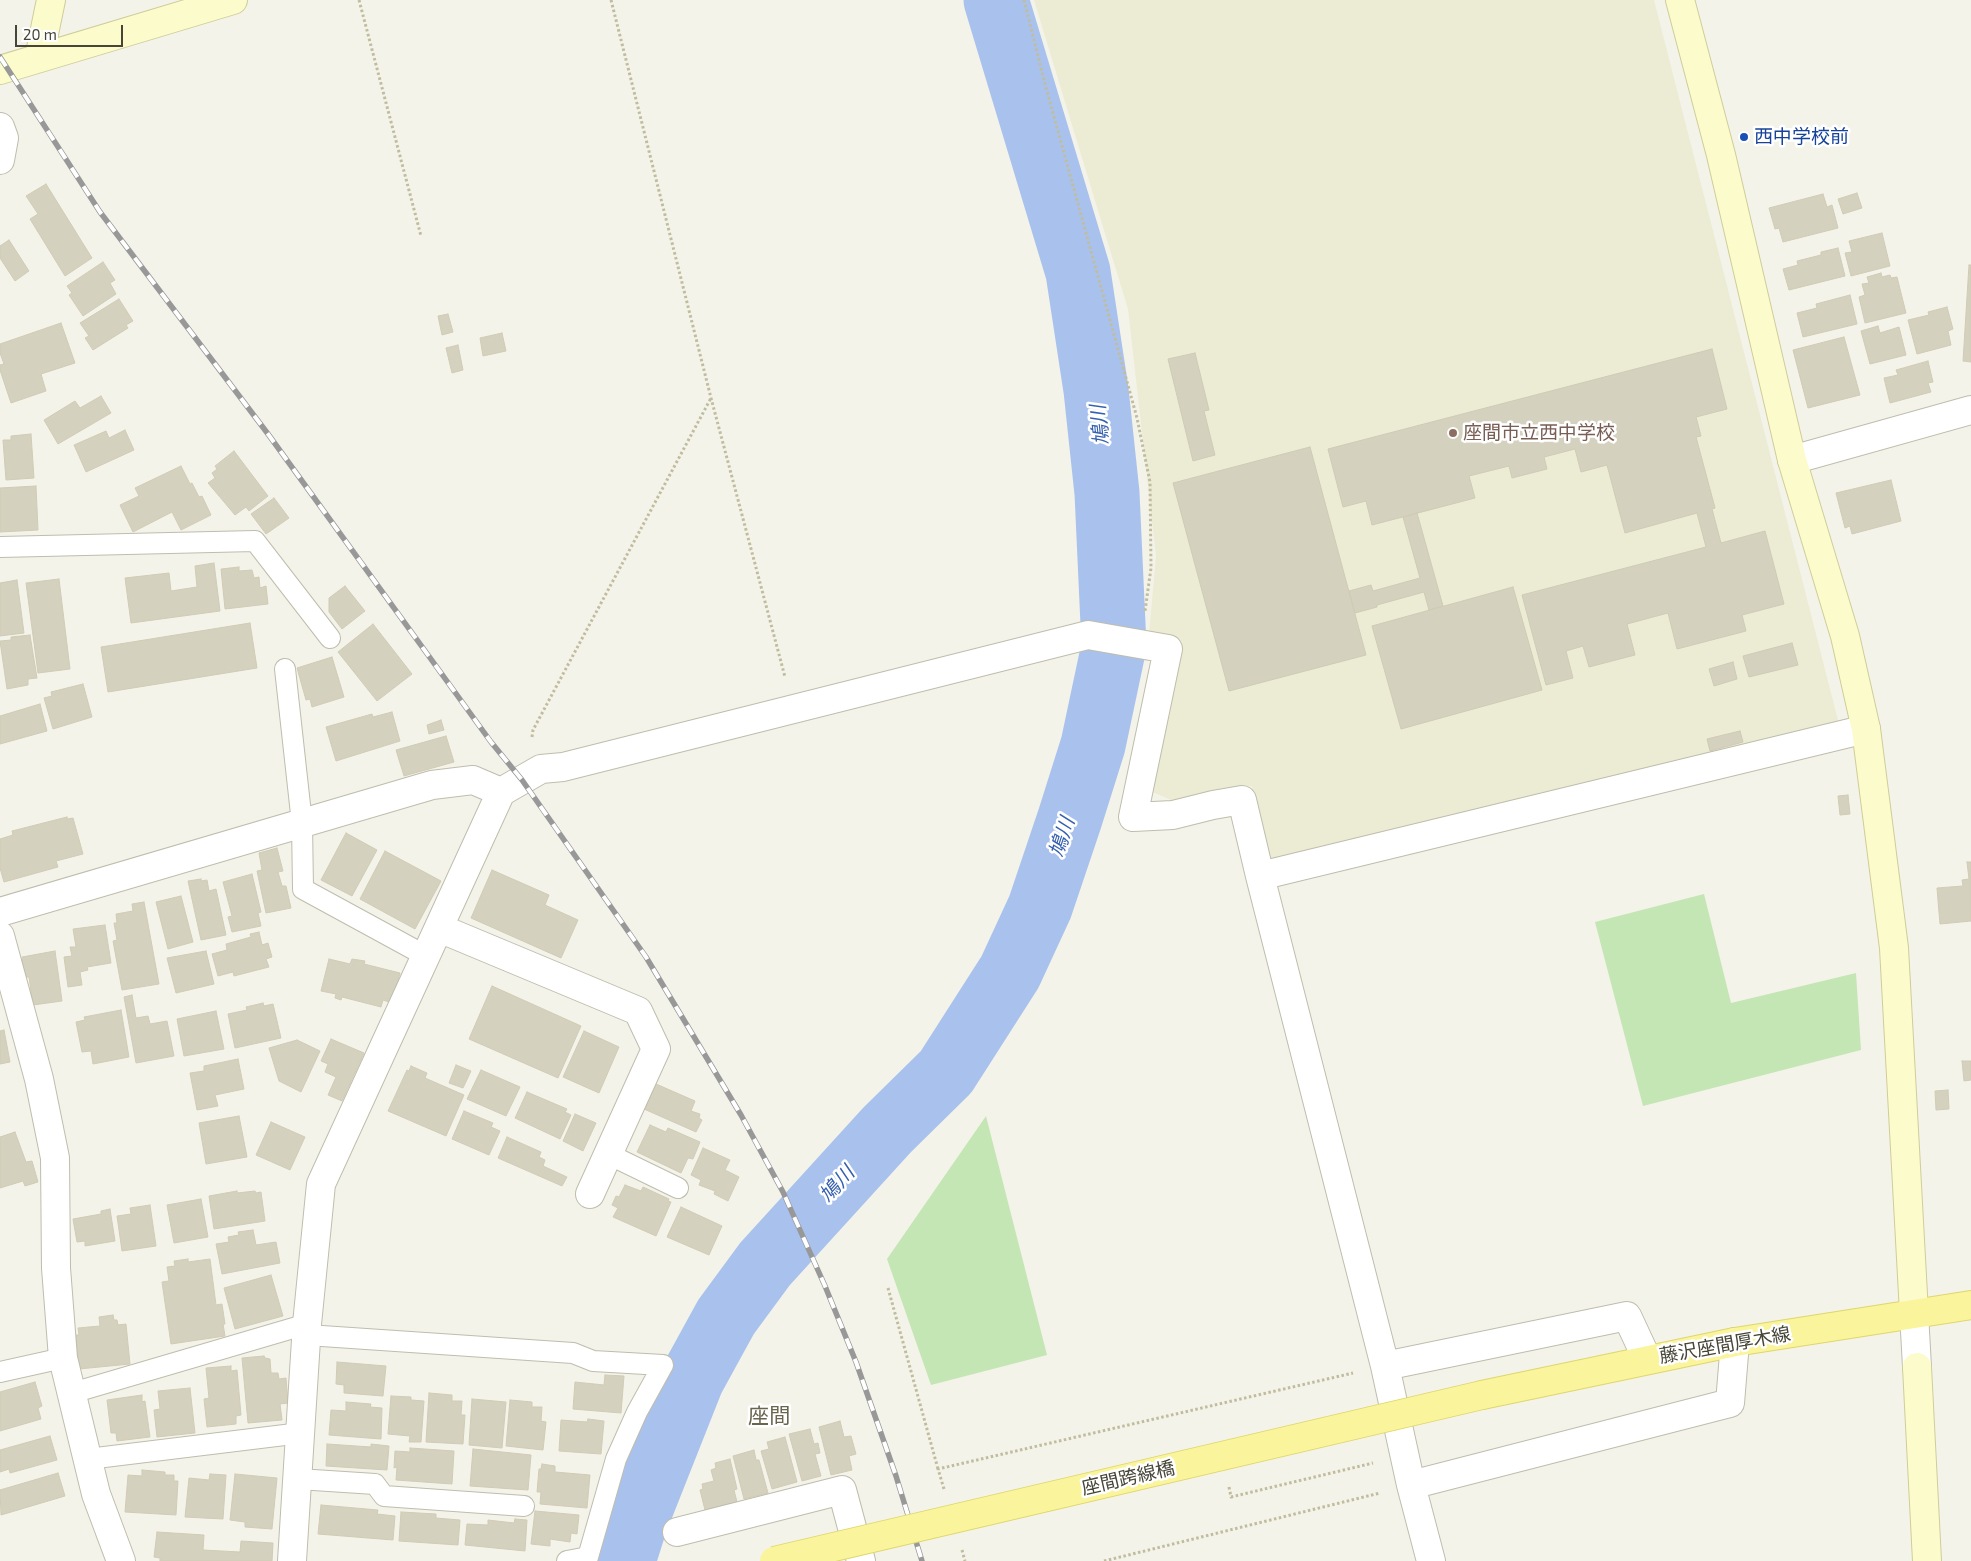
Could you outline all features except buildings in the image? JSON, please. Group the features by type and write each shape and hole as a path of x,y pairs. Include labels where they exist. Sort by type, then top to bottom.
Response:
{"main road":[{"name":"藤沢座間厚木線","path":"1482,1395 1735,1342 1971,1305"},
{"name":"座間跨線橋","path":"774,1561 1482,1395"}],"street":[{"path":"39,58 51,0"},
{"path":"0,70 233,0"},
{"path":"1680,0 1721,155 1792,460 1845,636 1866,729 1894,948 1928,1561"},
{"path":"0,127 4,138 0,160"},
{"path":"1792,460 1971,410"},
{"path":"292,1561 307,1329 321,1184 501,792 541,769 563,767 1088,635 1168,649 1133,817 1173,815 1213,804 1242,800 1385,1366 1411,1485 1431,1561"},
{"path":"1260,876 1866,729"},
{"path":"0,912 432,785 473,780 501,792"},
{"path":"439,928 638,1011 656,1049 590,1194"},
{"path":"0,936 39,1079 55,1158 56,1268 63,1358 96,1494 121,1561"},
{"path":"1385,1366 1627,1316 1647,1359"},
{"path":"1411,1485 1730,1403 1735,1342"},
{"path":"677,1532 842,1490 861,1561"}],"lane":[{"path":"0,547 255,542 330,638"},
{"path":"285,669 302,823 303,889 426,956"},
{"path":"608,1154 678,1188"},
{"path":"72,1392 307,1329 574,1353 593,1360 662,1365 637,1412 616,1459 588,1557 567,1561"},
{"path":"0,1372 63,1358"},
{"path":"88,1459 300,1433"},
{"path":"298,1479 374,1484 384,1496 524,1506"}],"path":[{"path":"359,0 421,236"},
{"path":"611,0 711,398 793,708"},
{"path":"1024,0 1045,84 1138,418 1150,482 1151,568 1135,643"},
{"path":"541,769 530,755 534,730 711,398"},
{"path":"888,1288 946,1497"},
{"path":"938,1469 1385,1366"},
{"path":"1223,1456 1231,1497 1405,1456"},
{"path":"1104,1561 1411,1485"},
{"path":"960,1543 965,1561"}],"shaded area":[{"name":"座間市立西中学校","path":"1034,0 1654,0 1840,728 1285,867 1271,858 1252,786 1178,803 1150,791 1180,642 1149,635 1156,556 1128,309"}],"green space":[{"path":"1704,894 1731,1003 1856,973 1861,1050 1643,1106 1595,922"},
{"path":"986,1116 1047,1355 931,1385 887,1259"}],"waterway":[{"name":"鳩川","path":"623,1561 635,1523 692,1379 726,1317 765,1264 887,1130 946,1072 1010,972 1040,907 1093,745 1114,646 1107,493 1096,390 1078,272 996,0"}],"railway":[{"path":"0,57 100,212 268,434 491,742 522,780 646,957 741,1115 783,1192 825,1286 856,1362 896,1476 922,1561"}],"place":[{"name":"西中学校前","path":"1744,137"},
{"name":"座間市立西中学校","path":"1453,433"}],"district":[{"name":"座間","path":"769,1416"}]}
